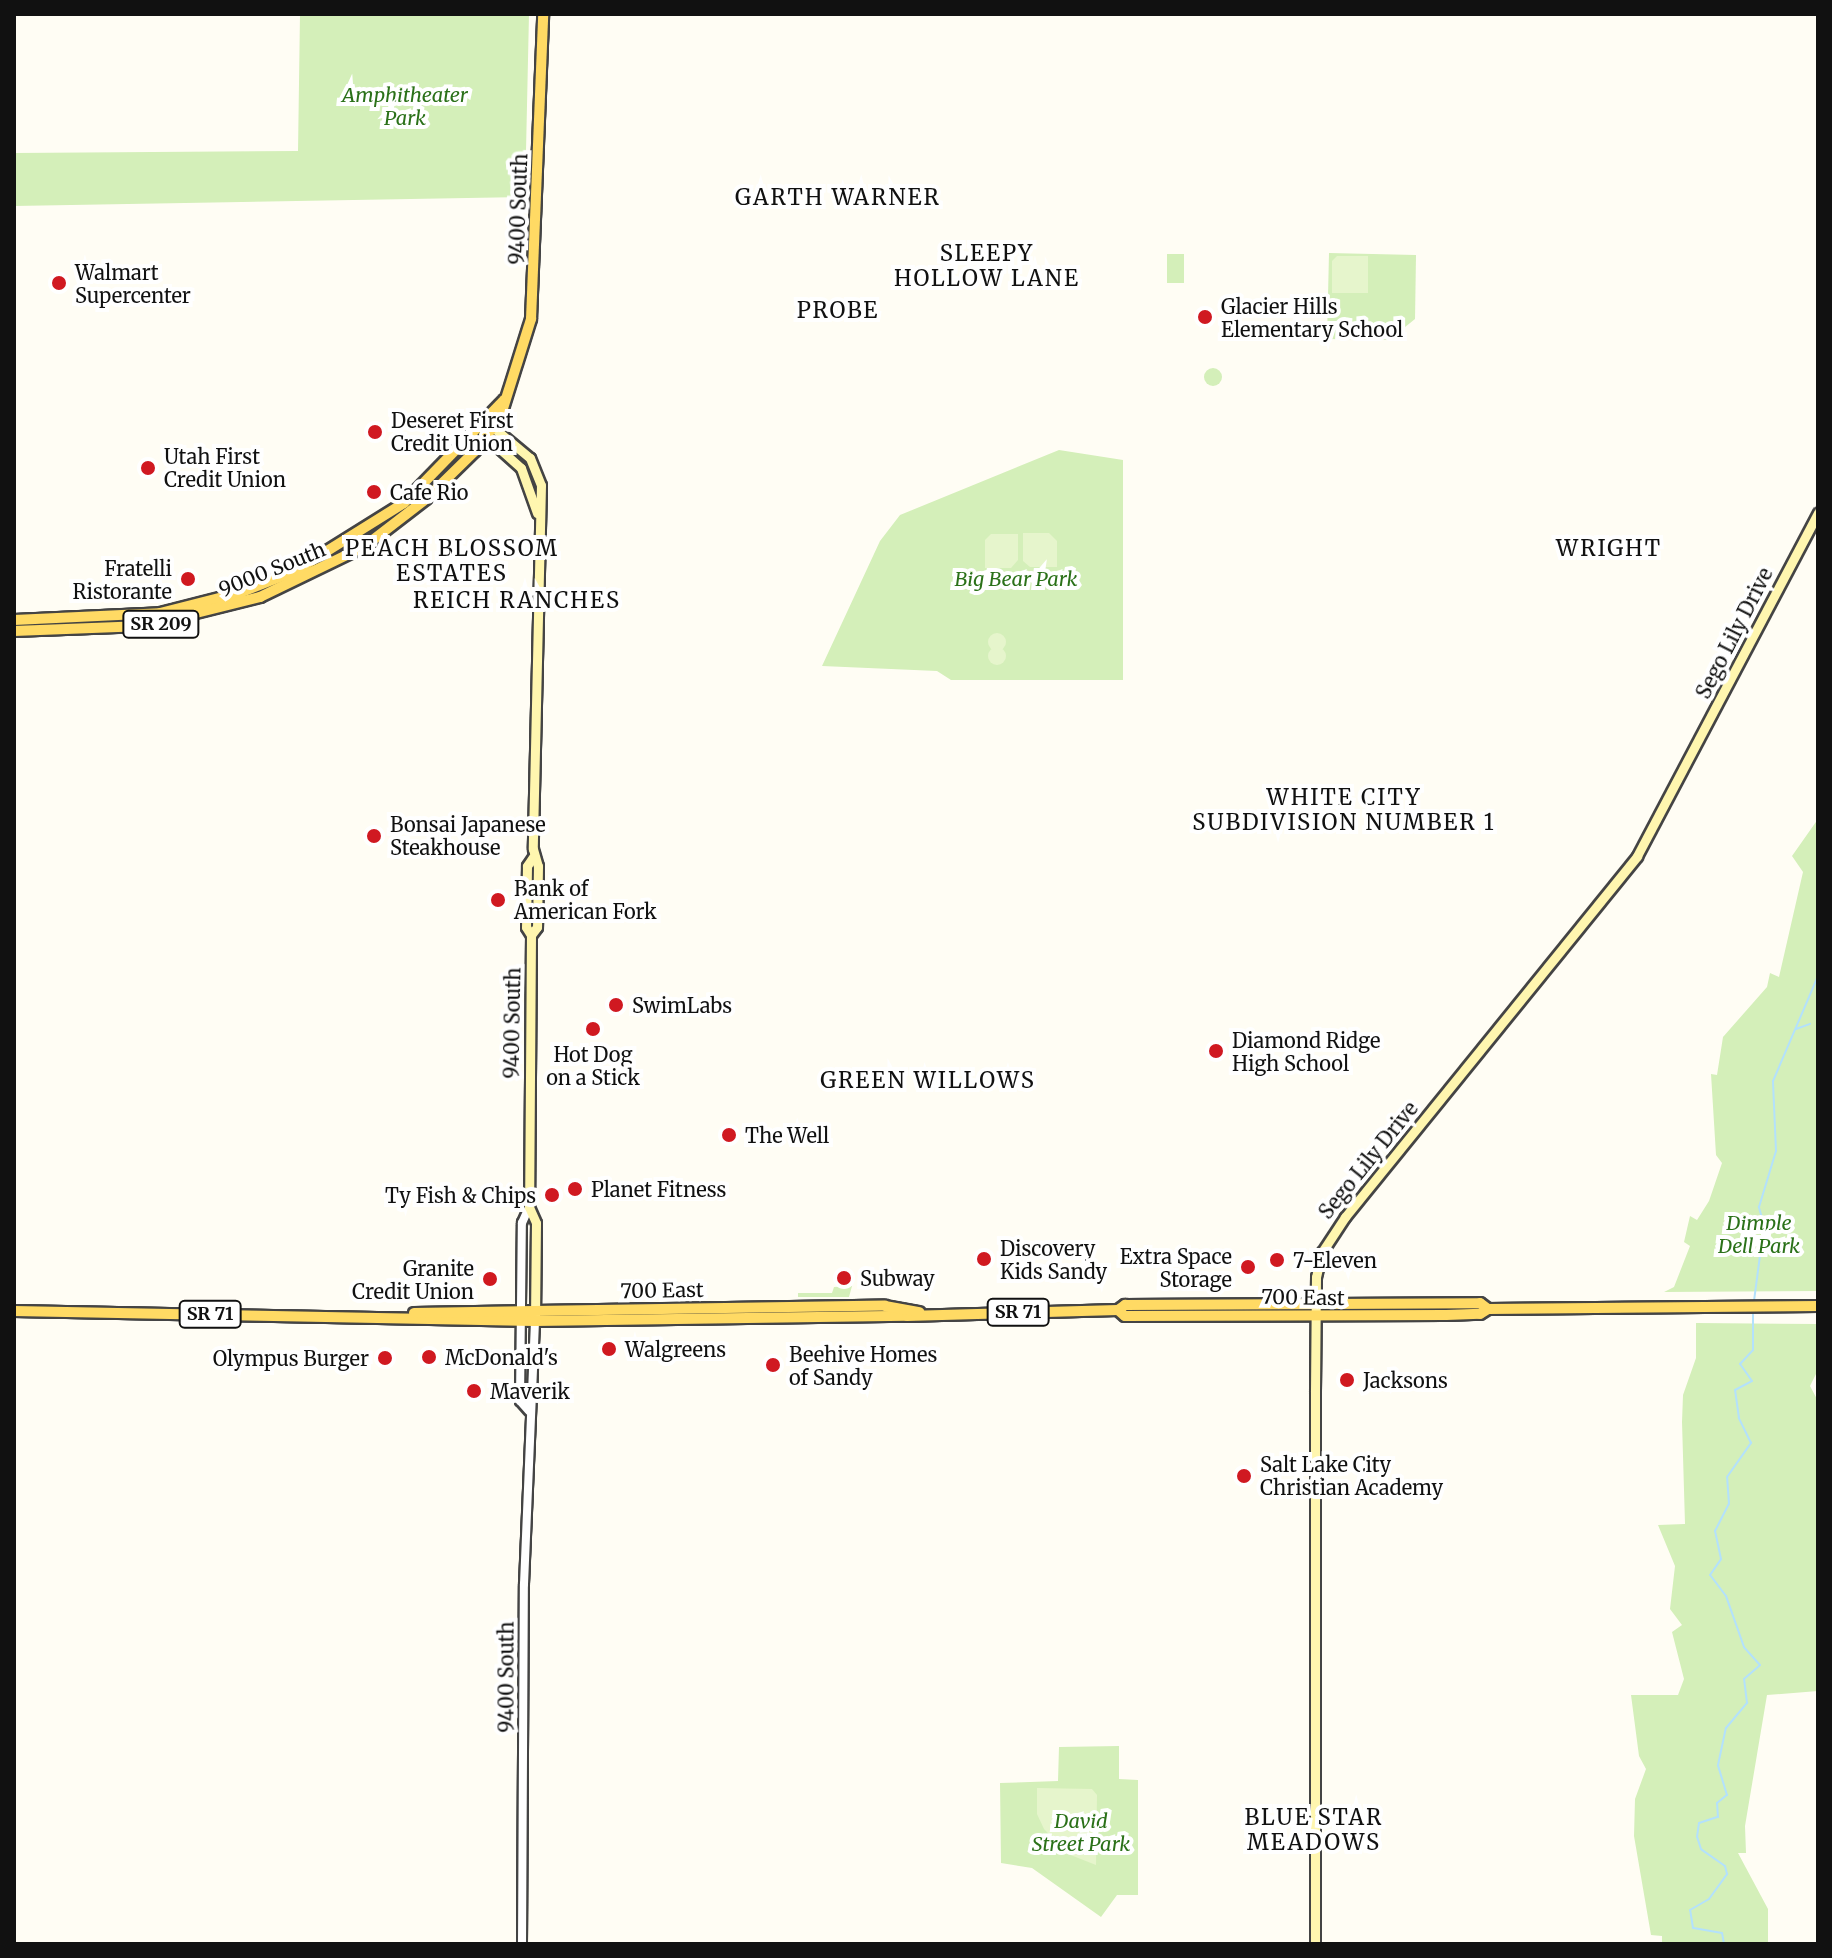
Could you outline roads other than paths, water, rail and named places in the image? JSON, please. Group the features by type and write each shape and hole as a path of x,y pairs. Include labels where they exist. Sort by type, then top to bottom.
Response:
{"main road":[{"name":"9400 South","path":"490,432 520,364 531,319 543,14"},
{"name":"9400 South","path":"504,400 483,419 490,432 521,468 537,513 533,857 538,866 537,916 531,935 529,1207 536,1223 535,1321"},
{"name":"9000 South","path":"15,625 35,620 172,611 295,571 404,503 477,430 483,419"},
{"name":"9400 South","path":"477,430 490,432"},
{"name":"9000 South","path":"15,625 159,624 278,590 391,528 442,485 490,432"},
{"name":"Sego Lily Drive","path":"1315,1944 1318,1264 1335,1230 1642,849 1818,513"},
{"name":"700 East","path":"14,1311 406,1314 535,1321 886,1317 919,1312 1118,1310 1125,1316 1480,1303 1488,1309 1818,1306"},
{"name":"700 East","path":"406,1314 521,1308 904,1306 919,1312"}],"street":[{"name":"9400 South","path":"529,1207 522,1223 520,1401 529,1411"},
{"name":"9400 South","path":"522,1944 529,1411 534,1400 535,1321"}],"waterway":[{"path":"1754,1301 1764,1225 1759,1207 1776,1151 1773,1081 1818,976"},
{"path":"1796,1029 1810,1024"},
{"path":"1724,1944 1722,1933 1693,1928 1690,1910 1709,1899 1727,1874 1725,1866 1701,1849 1697,1837 1699,1823 1718,1817 1717,1803 1727,1795 1718,1765 1726,1728 1747,1703 1744,1679 1760,1665 1744,1647 1726,1596 1710,1575 1721,1559 1715,1531 1729,1504 1727,1477 1751,1443 1739,1418 1735,1390 1752,1381 1740,1364 1753,1350 1753,1312"}],"place":[{"name":"Walmart Supercenter","path":"59,283"},
{"name":"Glacier Hills Elementary School","path":"1205,317"},
{"name":"Deseret First Credit Union","path":"375,432"},
{"name":"Utah First Credit Union","path":"148,468"},
{"name":"Cafe Rio","path":"374,492"},
{"name":"Fratelli Ristorante","path":"188,579"},
{"name":"Bonsai Japanese Steakhouse","path":"374,836"},
{"name":"Bank of American Fork","path":"498,900"},
{"name":"SwimLabs","path":"616,1005"},
{"name":"Hot Dog on a Stick","path":"593,1029"},
{"name":"Diamond Ridge High School","path":"1216,1051"},
{"name":"The Well","path":"729,1135"},
{"name":"Planet Fitness","path":"575,1189"},
{"name":"Ty Fish & Chips","path":"552,1195"},
{"name":"Discovery Kids Sandy","path":"984,1259"},
{"name":"7-Eleven","path":"1277,1260"},
{"name":"Extra Space Storage","path":"1248,1267"},
{"name":"Subway","path":"844,1278"},
{"name":"Granite Credit Union","path":"490,1279"},
{"name":"Walgreens","path":"609,1349"},
{"name":"McDonald's","path":"429,1357"},
{"name":"Olympus Burger","path":"385,1358"},
{"name":"Beehive Homes of Sandy","path":"773,1365"},
{"name":"Jacksons","path":"1347,1380"},
{"name":"Maverik","path":"474,1391"},
{"name":"Salt Lake City Christian Academy","path":"1244,1476"}],"district":[{"name":"GARTH WARNER","path":"838,198"},
{"name":"SLEEPY HOLLOW LANE","path":"987,266"},
{"name":"PROBE","path":"838,311"},
{"name":"WRIGHT","path":"1609,549"},
{"name":"PEACH BLOSSOM ESTATES","path":"452,560"},
{"name":"REICH RANCHES","path":"517,601"},
{"name":"WHITE CITY SUBDIVISION NUMBER 1","path":"1344,810"},
{"name":"GREEN WILLOWS","path":"928,1081"},
{"name":"BLUE STAR MEADOWS","path":"1314,1830"}],"park label":[{"name":"Amphitheater Park","path":"405,106"},
{"name":"Big Bear Park","path":"1016,578"},
{"name":"Dimple Dell Park","path":"1759,1234"},
{"name":"David Street Park","path":"1081,1832"}]}
